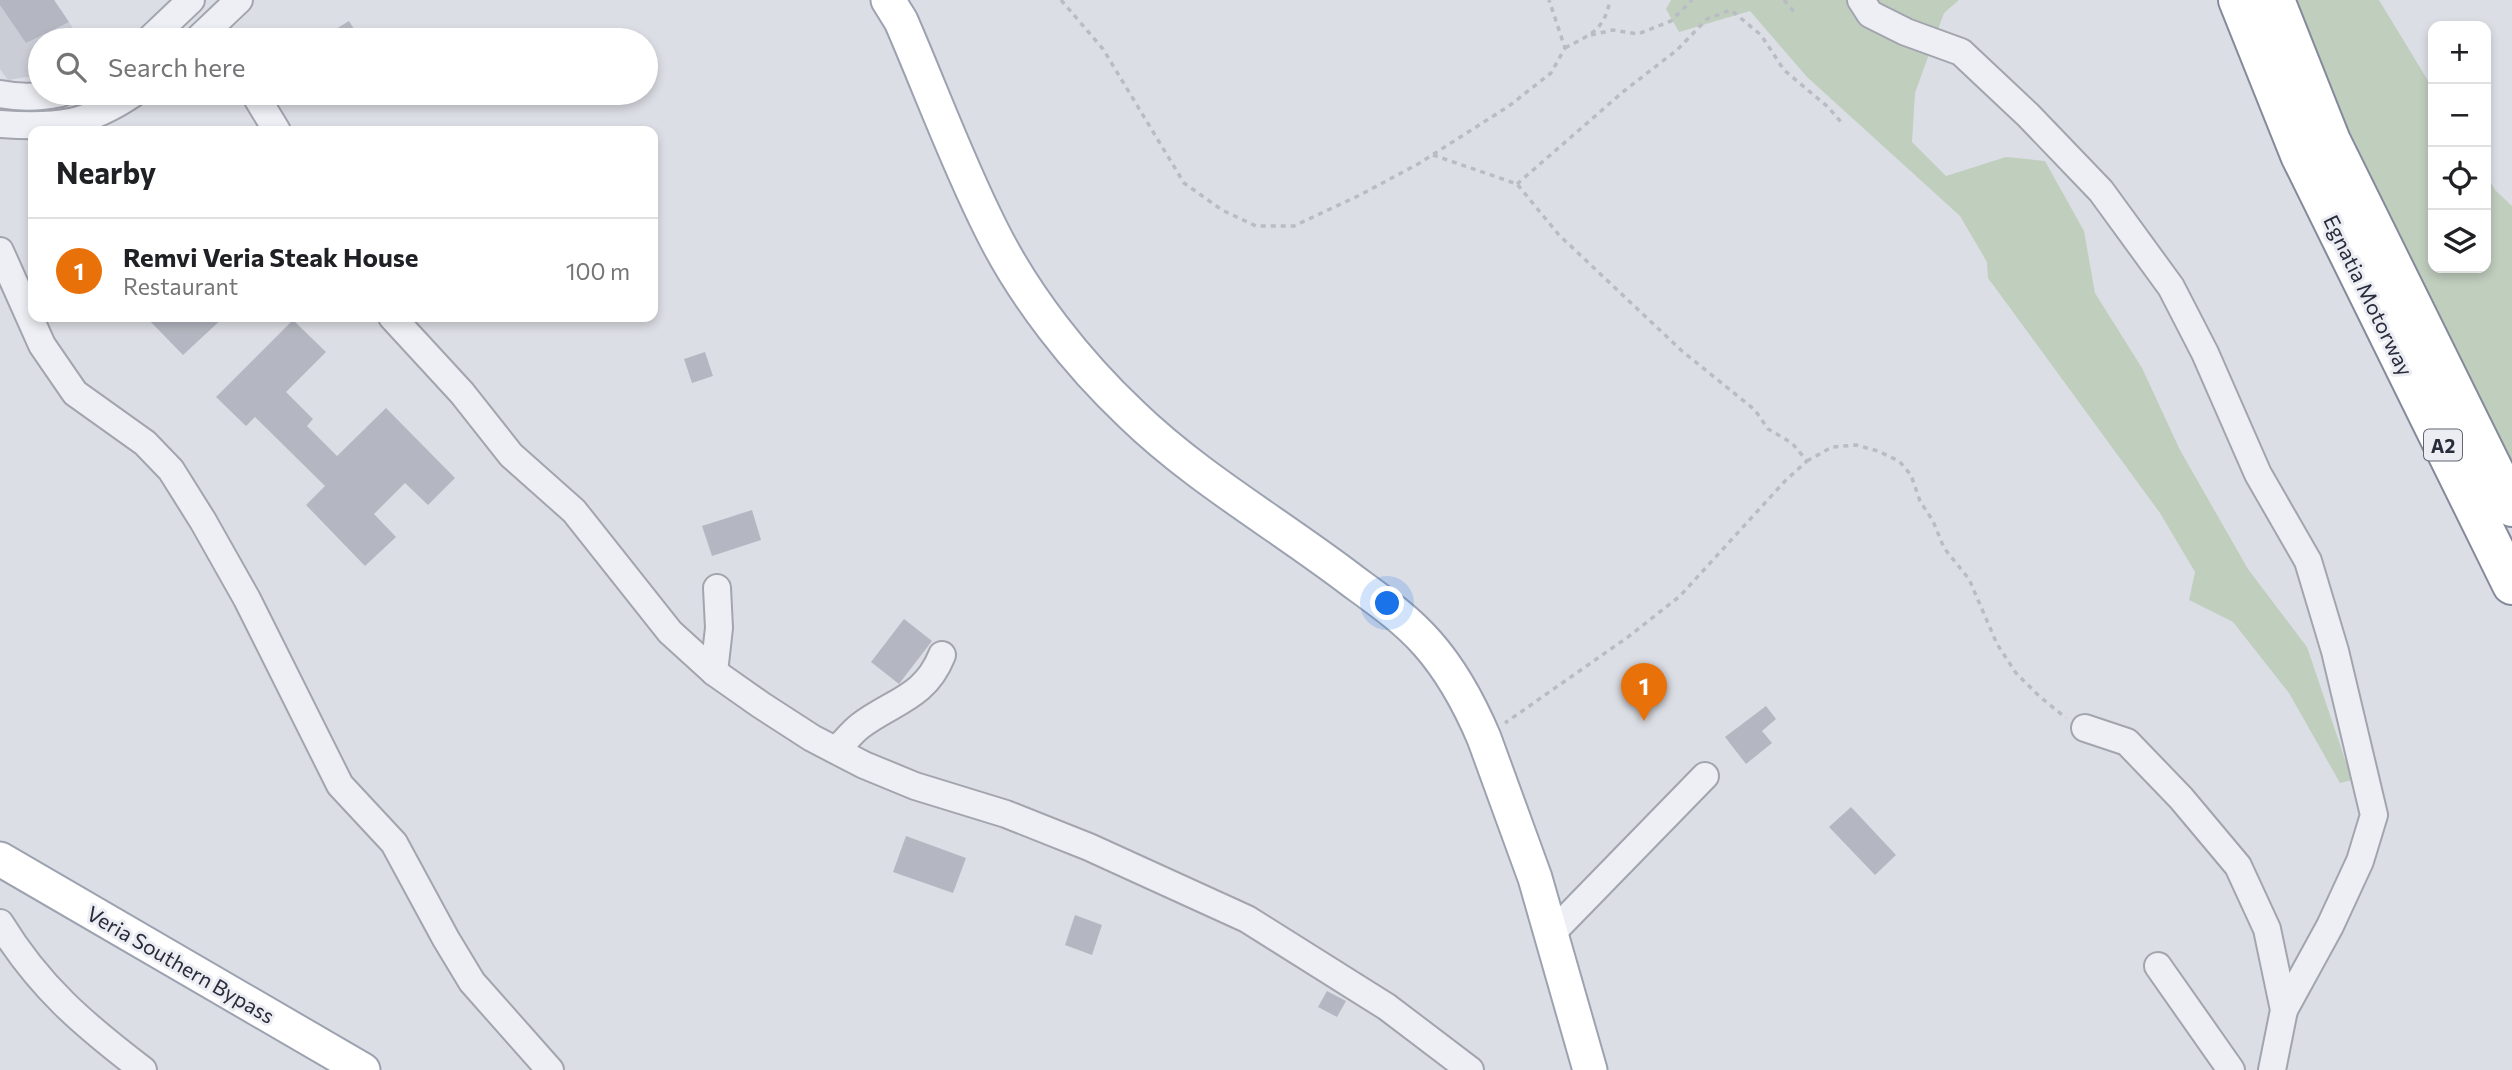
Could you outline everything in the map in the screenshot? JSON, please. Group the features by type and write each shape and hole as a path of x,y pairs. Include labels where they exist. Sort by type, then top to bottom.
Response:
{"highway":[{"name":"Egnatia Motorway","path":"2238,0 2300,155 2512,585"},
{"name":"Egnatia Motorway","path":"2275,0 2331,141 2512,507"}],"main road":[{"path":"896,7 991,230 1020,278 1068,347 1131,414 1195,469 1340,571 1400,617 1428,643 1450,674 1484,738 1535,878 1590,1070"},
{"name":"Veria Southern Bypass","path":"0,859 363,1070"}],"street":[{"path":"162,28 191,0"},
{"path":"215,28 239,0"},
{"path":"1861,0 1870,14 1906,32 1961,52 2028,115 2101,191 2171,287 2205,354 2258,474 2308,561 2335,651 2374,815 2355,872 2330,926 2284,1010 2272,1070"},
{"path":"0,94 28,96"},
{"path":"54,126 91,117 112,105"},
{"path":"261,105 274,126"},
{"path":"0,124 33,126"},
{"path":"0,251 28,314"},
{"path":"32,322 42,345 75,393 145,443 171,470 247,599 340,785 394,843 472,982 550,1070"},
{"path":"397,322 462,393 512,455 574,511 670,632 714,671 802,732 836,750 915,786 1006,814 1089,847 1247,919 1387,1007 1470,1070"},
{"path":"714,671 719,628 717,588"},
{"path":"836,750 859,727 906,700 935,673 942,654"},
{"path":"2085,728 2127,742 2181,798 2238,866 2267,929 2284,1010"},
{"path":"1552,933 1705,776"},
{"path":"0,923 21,957 49,991 143,1070"},
{"path":"2158,966 2231,1070"}],"path":[{"path":"1061,0 1103,49 1184,183 1222,210 1256,226 1294,226 1360,195 1433,155 1509,106 1551,73 1564,48 1591,35 1613,30 1638,34 1671,21 1692,0"},
{"path":"1549,0 1564,48"},
{"path":"1591,35 1606,18 1610,0"},
{"path":"1784,0 1795,13"},
{"path":"1517,184 1624,91 1676,50 1707,19 1731,10 1761,35 1784,70 1828,107 1842,123"},
{"path":"1433,155 1517,184 1559,235 1682,351 1755,410 1768,429 1793,443 1807,461"},
{"path":"1484,738 1628,637 1680,596 1785,481 1807,461 1832,447 1856,445 1899,461 1911,475 1920,501 1933,521 1944,548 1969,579 1997,644 2016,673 2067,719 2085,728"}],"shaded area":[{"path":"0,0 54,0 73,28 28,28 28,77 8,80 0,69"}],"green space":[{"path":"1671,0 1959,0 1944,13 1915,93 1912,142 1946,176 2006,157 2045,161 2084,231 2095,293 2142,368 2180,450 2248,569 2307,647 2352,780 2340,783 2289,693 2233,622 2189,600 2195,572 2160,513 1988,278 1987,262 1960,216 1807,77 1750,11 1679,32 1666,9"},
{"path":"2286,0 2379,0 2428,81 2428,273 2491,273 2491,183 2512,206 2512,476 2404,263"}],"building":[{"path":"0,0 54,0 69,22 57,28 28,28 26,43 0,5"},
{"path":"349,21 353,28 338,28"},
{"path":"151,322 219,322 183,355"},
{"path":"291,322 295,322 326,352 286,392 313,419 307,426 337,456 386,408 455,478 428,505 405,483 374,514 396,537 365,566 306,505 325,486 255,417 246,426 216,397"},
{"path":"705,352 713,376 692,383 684,359"},
{"path":"752,510 761,540 712,556 702,526"},
{"path":"904,619 932,641 899,684 871,662"},
{"path":"1766,706 1776,719 1762,731 1772,743 1746,764 1725,737"},
{"path":"1851,807 1896,855 1875,875 1829,827"},
{"path":"906,836 966,858 953,893 893,872"},
{"path":"1075,915 1102,925 1092,955 1065,945"},
{"path":"1327,991 1346,1001 1337,1017 1318,1007"}],"place":[{"name":"Remvi Veria Steak House","path":"1644,721"}]}
